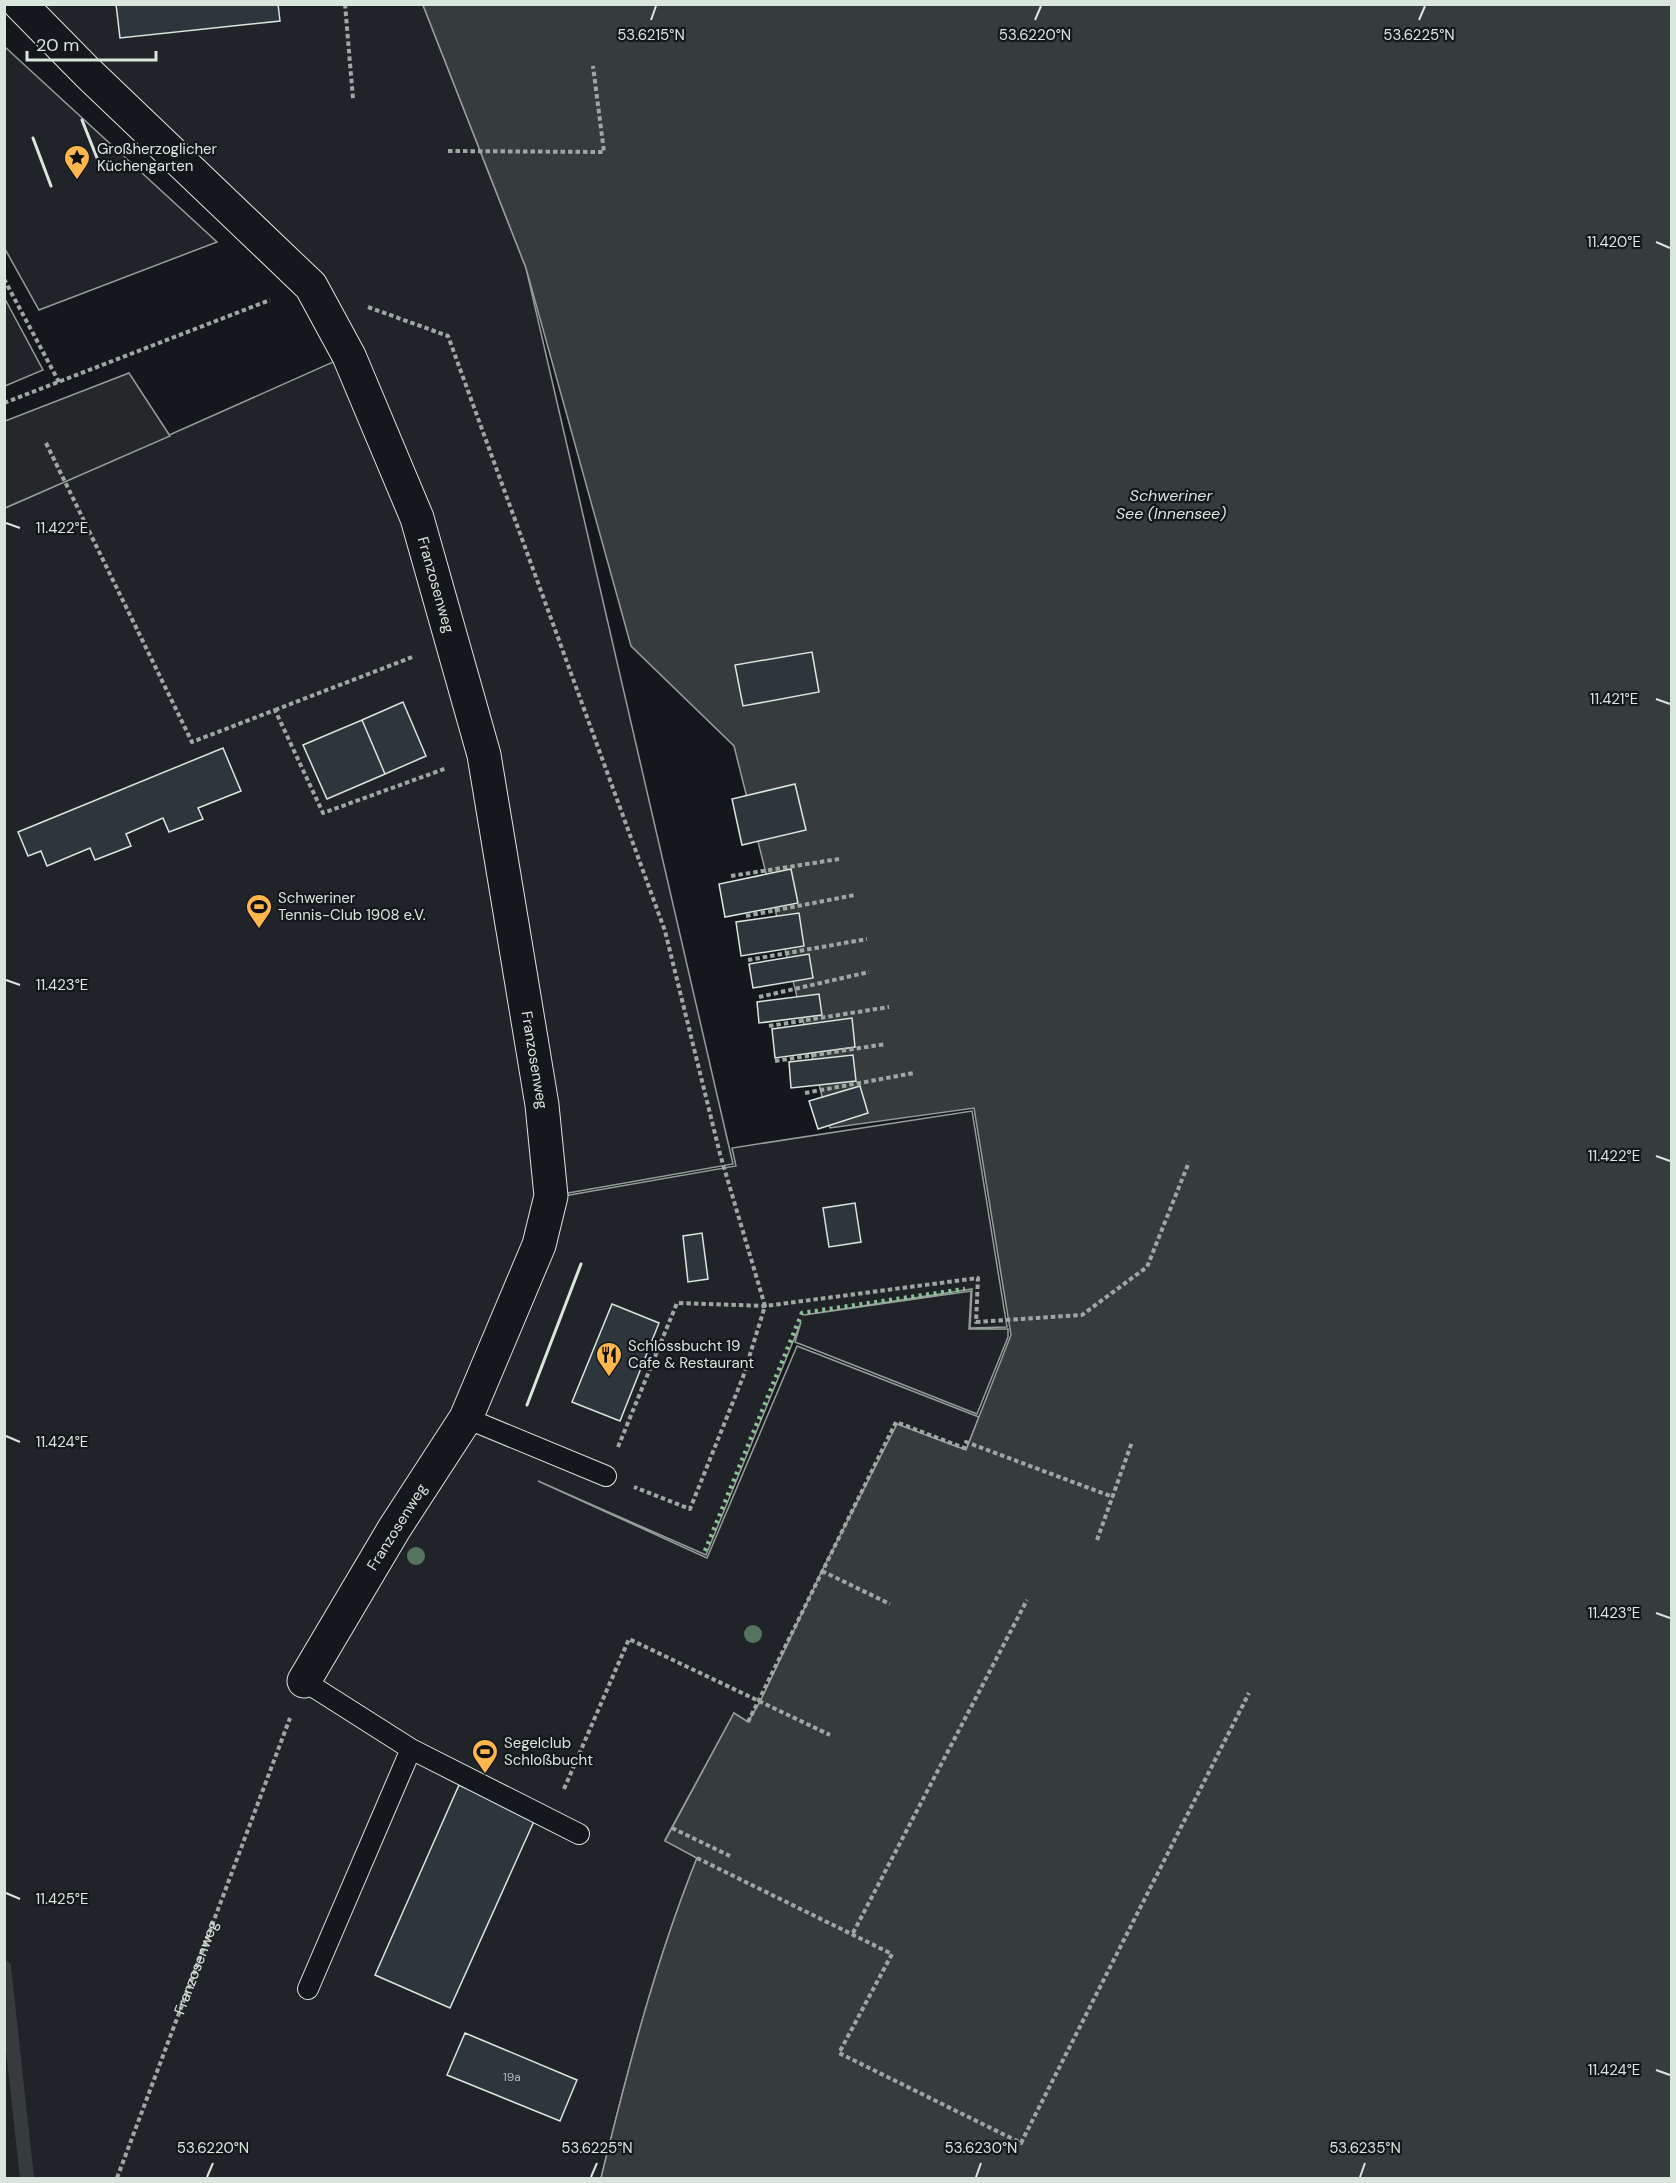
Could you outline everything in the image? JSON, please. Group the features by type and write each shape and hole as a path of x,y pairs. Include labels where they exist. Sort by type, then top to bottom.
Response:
{"street":[{"name":"Franzosenweg","path":"20,4 87,72 311,286 349,356 417,518 484,755 542,1105 551,1196 539,1245 466,1418 394,1529 304,1681"}],"lane":[{"path":"466,1418 606,1476"},
{"path":"304,1681 411,1749 579,1834"},
{"path":"308,1989 411,1749"}],"path":[{"path":"345,4 353,99"},
{"path":"448,151 604,152 593,66"},
{"path":"4,279 59,382"},
{"path":"4,403 311,286 448,336 665,931 720,1154 765,1306 743,1377 690,1509 606,1476 676,1303 765,1306 978,1278 976,1322 1082,1315 1147,1267 1189,1162"},
{"path":"46,443 192,742 451,642"},
{"path":"275,710 323,813 484,755"},
{"path":"731,876 839,859"},
{"path":"746,916 855,895"},
{"path":"748,960 867,939"},
{"path":"759,997 869,972"},
{"path":"769,1026 889,1007"},
{"path":"775,1061 886,1044"},
{"path":"805,1093 914,1073"},
{"path":"748,1722 760,1702 822,1570 896,1422 964,1448 966,1442 1113,1497"},
{"path":"1097,1540 1132,1442"},
{"path":"822,1570 890,1604"},
{"path":"854,1933 1027,1600"},
{"path":"550,1820 629,1639 830,1735"},
{"name":"Franzosenweg","path":"117,2178 304,1681"},
{"path":"697,1858 854,1933 892,1954 839,2053 1021,2143 1249,1693"},
{"path":"672,1828 730,1856"}],"shaded area":[{"path":"20,5 423,5 526,268 733,1164 551,1196 558,1197 736,1166 732,1148 972,1111 1007,1327 970,1328 972,1289 804,1315 971,1291 969,1329 1008,1329 1008,1337 977,1414 795,1342 801,1322 706,1555 538,1481 707,1558 797,1346 979,1417 966,1450 897,1425 822,1571 760,1702 748,1722 734,1713 665,1840 697,1858 655,1976 601,2178 5,2178 5,508 349,355 311,286"},
{"name":"Großherzoglicher Küchengarten","path":"5,47 217,242 39,310 5,249"},
{"path":"5,299 43,370 4,386"},
{"path":"129,373 170,436 5,508 5,421"}],"water":[{"name":"Schweriner See (Innensee)","path":"423,5 1671,5 1671,2178 601,2178 655,1976 697,1858 665,1841 734,1713 748,1722 760,1702 822,1571 897,1424 966,1450 1011,1335 974,1108 830,1128 734,746 631,646 526,268"}],"building":[{"path":"116,4 278,4 280,21 120,38"},
{"path":"812,652 819,692 743,706 735,665"},
{"path":"403,702 426,756 385,774 362,720"},
{"path":"362,720 385,774 327,799 303,745"},
{"path":"223,748 241,791 198,808 203,819 169,832 163,818 126,834 131,846 95,860 90,848 47,866 41,851 28,856 18,832"},
{"path":"795,784 806,830 742,845 732,799"},
{"path":"791,869 798,903 725,917 719,884"},
{"path":"799,913 804,946 741,956 736,922"},
{"path":"809,954 813,978 753,988 749,964"},
{"path":"819,994 822,1015 759,1023 757,1002"},
{"path":"852,1018 855,1047 775,1058 772,1029"},
{"path":"853,1055 856,1081 791,1088 789,1062"},
{"path":"860,1086 868,1113 818,1129 809,1101"},
{"path":"855,1203 861,1242 829,1247 823,1208"},
{"path":"702,1233 708,1279 688,1282 683,1236"},
{"name":"Schlossbucht 19 Cafe & Restaurant","path":"612,1304 659,1323 620,1421 572,1402"},
{"path":"459,1785 535,1819 450,2008 375,1975"},
{"path":"465,2033 577,2080 560,2121 447,2075"}],"waterway":[{"path":"4,1967 27,2178"}],"hedge":[{"path":"705,1551 802,1313 965,1289"}],"wall":[{"path":"82,120 101,168"},
{"path":"33,138 51,186"},
{"path":"527,1405 581,1264"}],"place":[{"name":"Großherzoglicher Küchengarten","path":"77,181"},
{"name":"Schweriner Tennis-Club 1908 e.V.","path":"259,930"},
{"name":"Schlossbucht 19 Cafe & Restaurant","path":"609,1378"},
{"name":"Segelclub Schloßbucht","path":"485,1775"}]}
